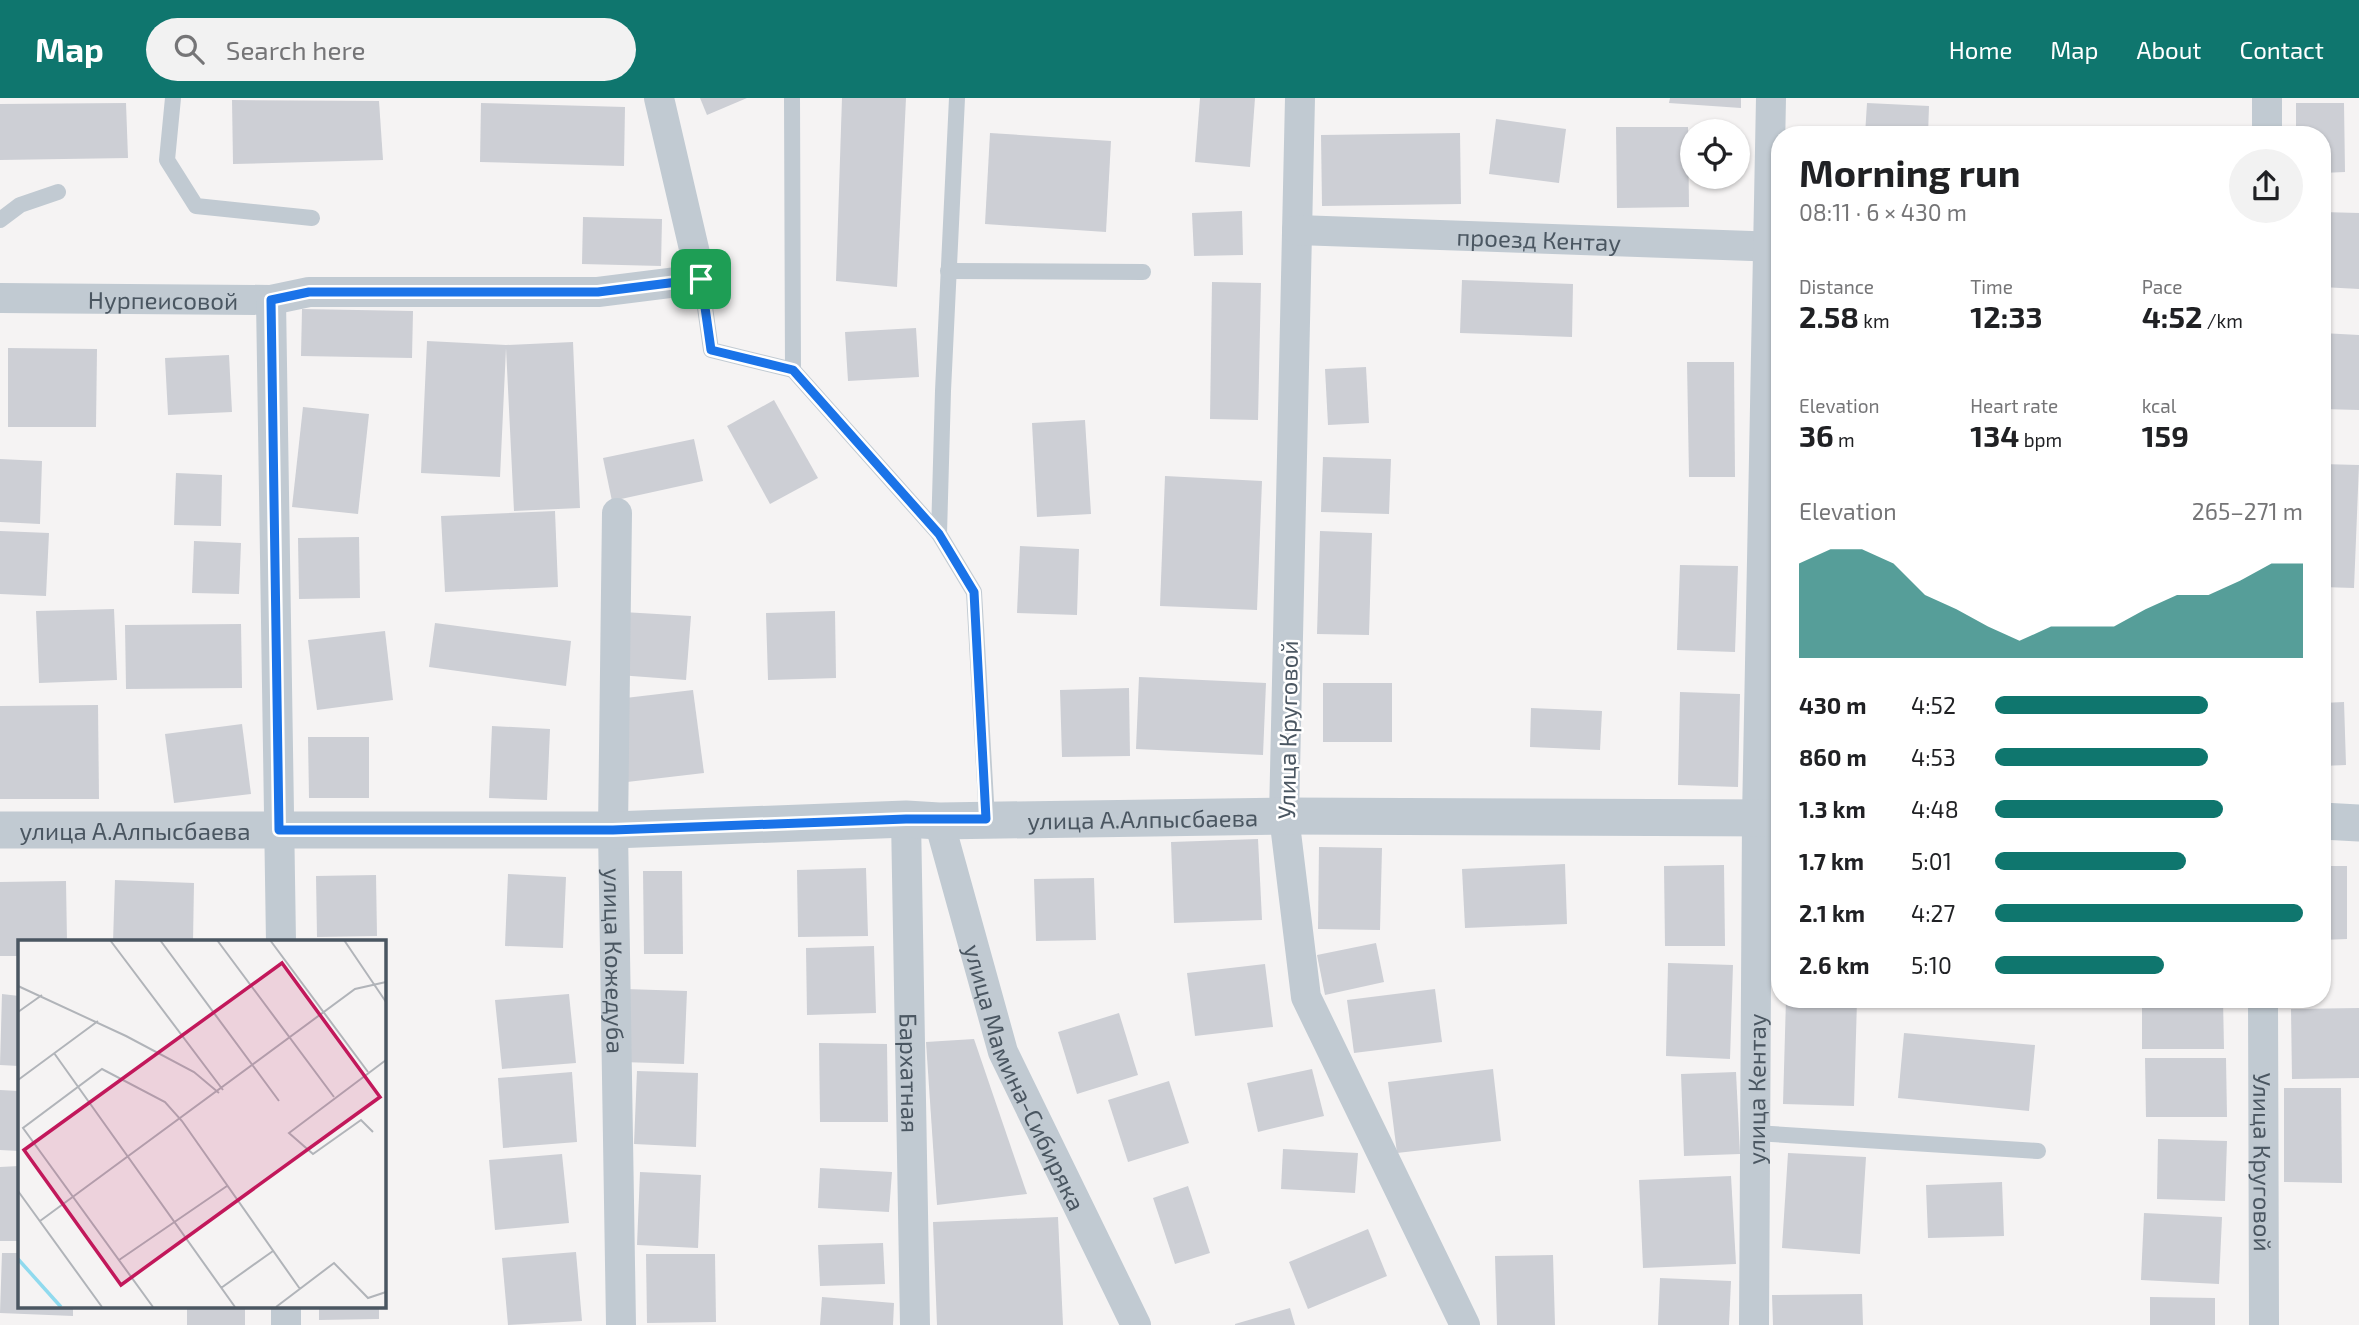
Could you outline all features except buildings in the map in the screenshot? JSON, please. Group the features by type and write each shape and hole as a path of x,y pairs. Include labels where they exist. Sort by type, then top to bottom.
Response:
{"street":[{"path":"659,98 701,279"},
{"name":"Улица Круговой","path":"1300,98 1284,816 1306,997 1465,1325"},
{"name":"улица Кентау","path":"1771,98 1772,126"},
{"path":"2267,98 2267,126"},
{"name":"проезд Кентау","path":"1297,230 1771,247"},
{"name":"Нурпеисовой","path":"0,298 271,300 309,292 598,292 701,279"},
{"path":"271,300 281,940"},
{"name":"улица Кожедуба","path":"617,513 613,830 621,1325"},
{"name":"улица Кентау","path":"1754,1325 1755,1133 1768,818 1771,532"},
{"name":"улица А.Алпысбаева","path":"0,830 613,830 923,820 1284,816 1768,818"},
{"name":"Бархатная","path":"915,1325 923,820"},
{"name":"улица Мамина-Сибиряка","path":"923,820 1003,1052 1136,1325"},
{"path":"2331,821 2359,823"},
{"name":"Улица Круговой","path":"2263,1008 2264,1325"}],"lane":[{"path":"173,98 167,160 196,206 312,218"},
{"path":"792,98 793,370"},
{"path":"939,534 957,98"},
{"path":"0,220 20,205 58,192"},
{"path":"948,271 1143,272"},
{"path":"701,279 711,350 793,370 939,534 974,592 986,819"},
{"path":"1755,1133 2038,1151"}],"route":[{"path":"701,279 711,350 793,370 939,534 974,592 986,819 906,819 613,830 279,830 271,300 309,292 598,292 701,279"}]}
